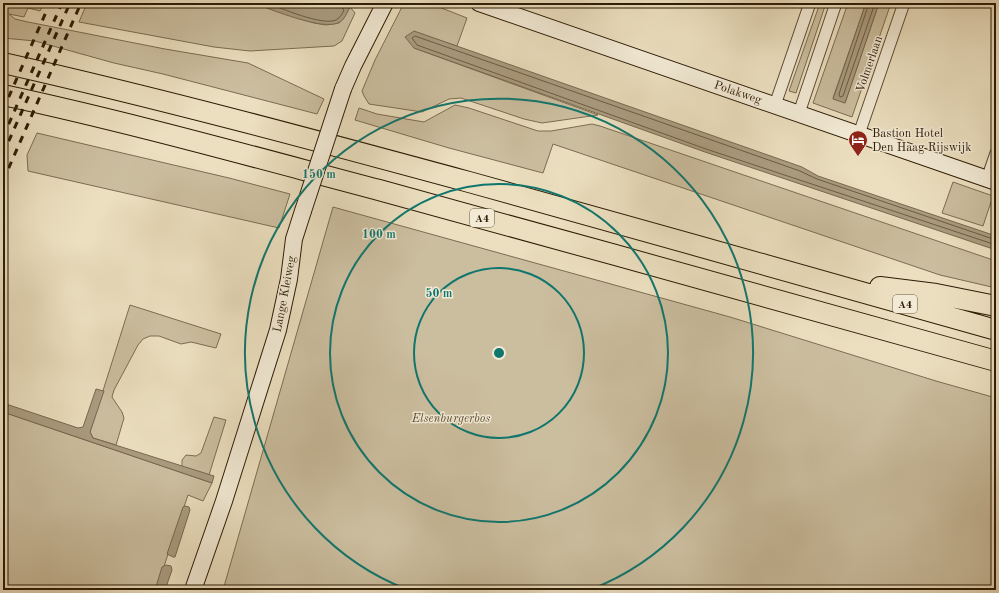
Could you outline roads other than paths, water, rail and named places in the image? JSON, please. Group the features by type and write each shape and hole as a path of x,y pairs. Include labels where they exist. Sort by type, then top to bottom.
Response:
{"highway":[{"name":"A4","path":"3,63 288,132 996,330"},
{"name":"A4","path":"3,95 292,167 996,361"},
{"name":"A4","path":"815,279 936,294 996,306"},
{"name":"A4","path":"959,351 996,368"}],"street":[{"name":"Lange Kleiweg","path":"194,590 278,330 289,279 294,239 302,211 343,89 385,3"},
{"name":"Polakweg","path":"479,3 992,180"},
{"path":"775,105 810,3"},
{"path":"798,113 836,3"},
{"name":"Volmerlaan","path":"859,134 904,3"},
{"path":"992,180 996,153"}],"water":[{"path":"253,3 305,3 319,6 328,3 338,3 350,7 342,21 332,24 322,24 310,22"},
{"path":"866,3 879,3 845,103 833,99"},
{"path":"414,31 802,167 818,176 996,236 996,250 705,152 414,48 405,37"},
{"path":"96,389 104,391 90,432 93,438 214,476 212,483 3,412 3,403 78,428 83,427"},
{"path":"183,507 189,507 190,510 175,557 173,557 167,554"},
{"path":"166,565 171,566 172,570 165,590 155,590 162,567"}],"railway":[{"path":"3,110 50,3"},
{"path":"3,137 62,3"},
{"path":"3,154 70,3"},
{"path":"3,181 81,3"}],"place":[{"name":"Bastion Hotel Den Haag Rijswijk","path":"858,157"}],"park label":[{"name":"Elsenburgerbos","path":"451,418"}]}
